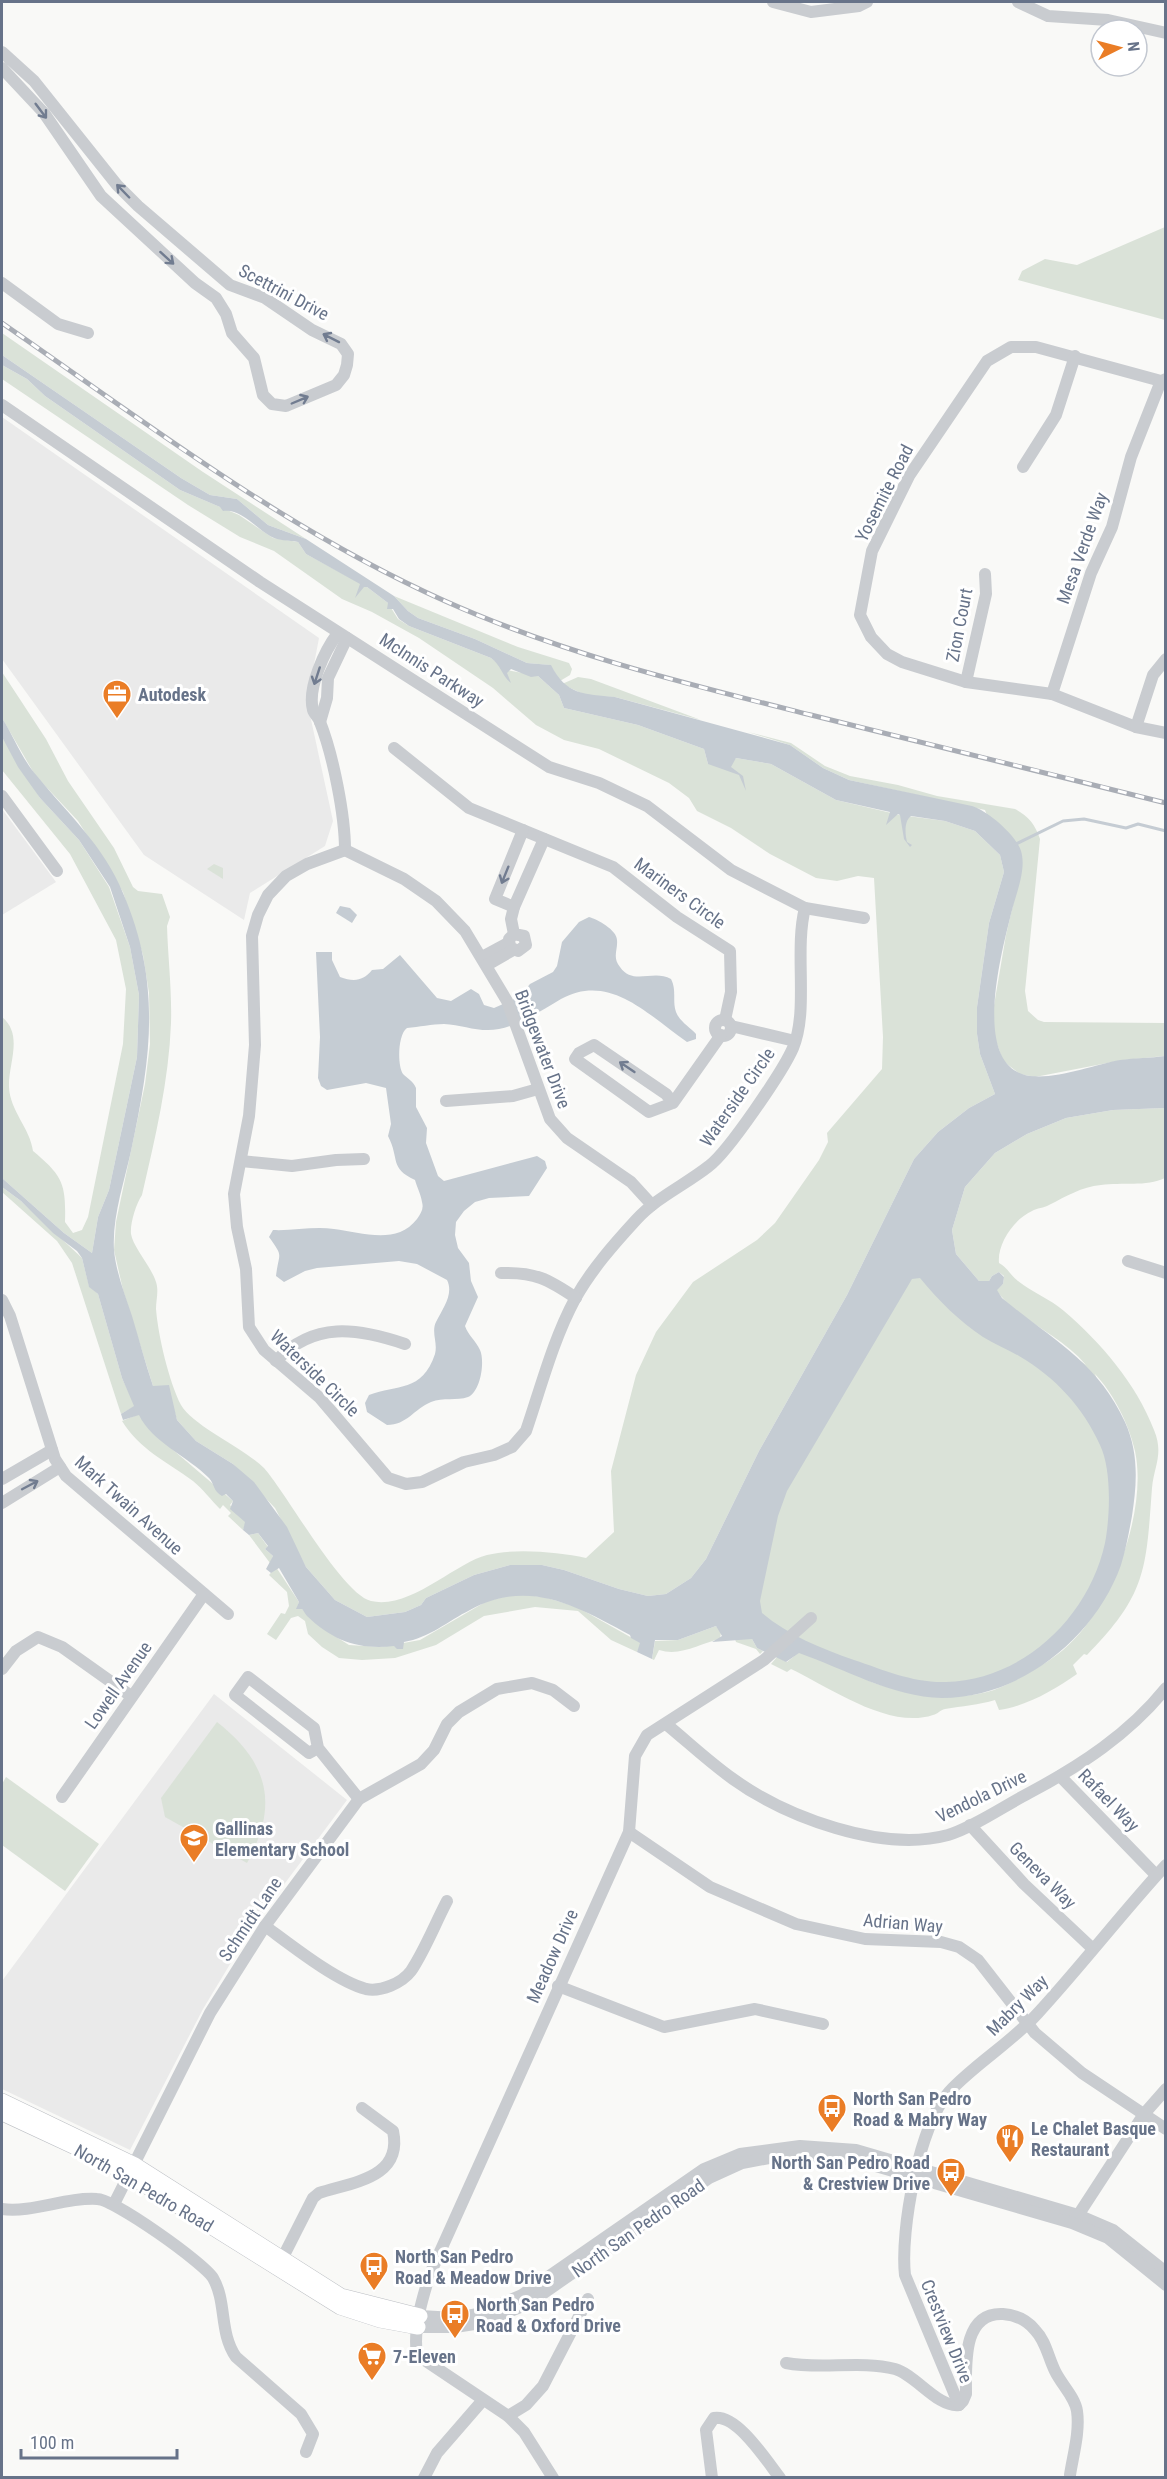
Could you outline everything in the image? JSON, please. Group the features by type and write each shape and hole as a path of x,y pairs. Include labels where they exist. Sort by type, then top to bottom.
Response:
{"main road":[{"name":"North San Pedro Road","path":"2,2100 133,2171 280,2264 340,2307 380,2320 419,2322"},
{"name":"North San Pedro Road","path":"2,2113 90,2154 133,2171"}],"street":[{"path":"773,2 811,12 859,6 867,2"},
{"path":"1018,2 1048,16 1108,20 1166,33"},
{"name":"Scettrini Drive","path":"2,52 34,81 117,185 146,213 230,285 265,298 312,330 341,344 348,354 347,365 344,375 336,385 286,406 272,404 263,395 254,358 232,333 226,314 216,297 195,283 101,196 44,113 2,68"},
{"path":"2,283 58,324 88,333"},
{"name":"Yosemite Road","path":"1163,380 1036,347 1011,347 987,361 909,476 873,551 860,615 871,637 887,654 902,662 966,682 1052,694 1136,727 1166,733"},
{"path":"1023,467 1056,415 1075,356"},
{"name":"Mesa Verde Way","path":"1052,694 1091,573 1110,534 1131,457 1163,380"},
{"name":"McInnis Parkway","path":"2,405 260,582 549,767 599,783 647,806 731,870 805,908 864,918"},
{"name":"Zion Court","path":"966,682 986,594 985,574"},
{"path":"342,635 328,678 327,698 320,722 345,826 345,850"},
{"path":"1136,727 1153,675 1166,660"},
{"name":"Mariners Circle","path":"394,748 469,808 523,831 567,846 613,867 684,922 729,951 731,992 726,1029 673,1102"},
{"path":"2,796 57,871"},
{"path":"514,908 495,899 523,831"},
{"path":"485,961 512,942 511,919 514,908 544,839"},
{"name":"Waterside Circle","path":"345,850 307,864 286,876 268,896 258,915 252,936 255,1045 249,1116 234,1194 235,1215 246,1269 249,1327 264,1350 320,1398 388,1478 405,1484 422,1482 464,1462 494,1455 512,1447 519,1440 526,1431 560,1331 576,1298 602,1260 652,1205 717,1159 775,1078 794,1045 799,1017 799,936 805,908"},
{"name":"Bridgewater Drive","path":"345,850 404,879 436,901 465,930 507,1001 550,1119 567,1138 631,1182 652,1205"},
{"path":"726,1029 794,1045"},
{"path":"594,1045 666,1094 673,1102 649,1112 575,1059 579,1053 594,1045"},
{"path":"446,1101 513,1096 538,1089"},
{"path":"241,1161 292,1166 364,1159"},
{"path":"1128,1261 1166,1274"},
{"path":"501,1273 527,1272 540,1276 576,1298"},
{"name":"Mark Twain Avenue","path":"2,1300 10,1316 52,1450 66,1476 228,1614"},
{"path":"276,1361 291,1345 316,1334 342,1331 370,1333 405,1344"},
{"path":"2,1479 52,1450"},
{"path":"2,1503 60,1467"},
{"name":"Lowell Avenue","path":"62,1797 204,1594"},
{"name":"Meadow Drive","path":"483,2400 417,2355 419,2322 430,2274 628,1832 635,1755 647,1735 764,1660 811,1618"},
{"path":"2,1669 16,1651 38,1637 62,1647 131,1696"},
{"path":"318,1748 309,1753 235,1695 248,1677 314,1728 318,1748 359,1799"},
{"name":"Schmidt Lane","path":"114,2204 133,2171 210,2013 265,1926 359,1799 422,1764 434,1750 447,1724 459,1712 496,1689 532,1683 553,1690 574,1706"},
{"name":"Vendola Drive","path":"666,1724 734,1779 775,1804 831,1827 879,1838 930,1839 970,1825 1060,1776 1122,1734 1166,1688"},
{"name":"Rafael Way","path":"1060,1776 1156,1875"},
{"name":"Geneva Way","path":"970,1825 1024,1884 1093,1949"},
{"name":"Adrian Way","path":"628,1832 710,1887 796,1924 865,1939 940,1942 959,1947 978,1960 1028,2023 1082,2073 1166,2129"},
{"name":"Mabry Way","path":"915,2173 933,2116 949,2092 1028,2023 1166,1864"},
{"path":"265,1926 320,1966 367,1989 383,1987 397,1984 410,1971 447,1901"},
{"path":"558,1986 664,2027 755,2009 823,2024"},
{"path":"1075,2219 1144,2114 1166,2090"},
{"path":"280,2264 313,2198 319,2193 375,2175 392,2160 396,2147 393,2131 362,2108"},
{"name":"North San Pedro Road","path":"419,2322 455,2327 481,2323 528,2304 709,2178 742,2163 800,2155 855,2160 915,2173 1113,2230 1166,2272"},
{"name":"Crestview Drive","path":"915,2173 903,2256 905,2275 959,2405 966,2394 968,2347 979,2321 984,2317 1000,2314 1026,2320 1036,2331 1077,2409 1078,2425 1070,2475"},
{"path":"2,2209 14,2210 83,2199 104,2199 198,2261 210,2273 216,2284 226,2342 236,2357 301,2414 313,2434 306,2452"},
{"name":"North San Pedro Road","path":"1075,2219 1108,2238 1166,2285"},
{"name":"North San Pedro Road","path":"508,2416 526,2405 543,2386 588,2300"},
{"path":"786,2363 896,2369 935,2394 942,2402 959,2405"},
{"path":"424,2478 437,2453 483,2400 508,2416 524,2432 553,2478"},
{"path":"712,2478 706,2430 714,2418 720,2417 733,2421 780,2478"}],"shaded area":[{"path":"1165,227 1165,320 1018,280 1022,271 1045,259 1077,265"},
{"path":"2,333 203,472 306,539 268,525 237,499 210,495 181,478 2,355"},
{"path":"2,355 181,478 210,495 237,499 268,525 306,539 394,596 418,618 475,639 527,663 551,665 563,682 577,691 615,697 790,745 823,768 849,780 972,806 993,818 1008,831 1021,851 1023,866 1002,952 995,1002 998,1047 1007,1064 1022,1074 1044,1076 1120,1060 1165,1056 1165,1108 1113,1110 1066,1118 1027,1134 995,1153 965,1187 952,1230 956,1254 979,1281 989,1281 999,1272 1004,1277 1003,1284 997,1290 1002,1298 1071,1352 1101,1383 1125,1422 1133,1445 1136,1469 1135,1492 1130,1528 1121,1565 1109,1592 1093,1617 1074,1639 1051,1659 1026,1675 999,1687 971,1695 942,1698 923,1696 887,1688 799,1653 786,1662 757,1648 752,1639 712,1642 722,1636 716,1626 678,1640 655,1640 652,1659 637,1652 640,1643 630,1635 591,1614 552,1600 532,1596 512,1596 470,1610 430,1633 404,1642 403,1649 397,1649 394,1646 358,1645 337,1638 317,1625 302,1609 296,1609 299,1602 279,1568 271,1573 266,1569 273,1556 265,1549 268,1546 258,1533 249,1535 243,1530 245,1522 230,1509 233,1501 226,1494 222,1496 219,1494 209,1478 152,1433 139,1415 123,1420 121,1414 134,1406 122,1378 98,1294 89,1287 82,1258 21,1201 2,1187 2,1178 64,1233 92,1253 98,1217 109,1190 137,1057 139,995 130,947 110,887 79,840 40,798 18,767 2,737 2,718 32,769 106,860 123,893 144,959 148,990 148,1052 138,1117 117,1213 114,1250 121,1283 153,1386 169,1385 177,1420 196,1441 233,1464 254,1482 287,1527 306,1567 335,1600 367,1617 405,1612 421,1605 426,1598 474,1575 510,1565 542,1565 648,1596 666,1594 691,1578 706,1559 759,1451 847,1295 914,1159 938,1132 969,1108 995,1094 980,1054 977,1007 989,923 1004,872 1000,855 975,831 945,821 911,816 906,828 907,842 912,845 910,847 904,839 898,814 886,825 890,812 836,800 771,764 736,758 731,767 743,776 746,791 739,775 708,764 704,749 638,725 564,708 559,695 538,676 531,677 511,669 507,673 511,683 491,658 409,626 399,619 393,609 387,609 388,603 367,587 364,587 355,598 360,584 306,554 298,542 273,538 242,515 223,511 220,507 180,490 45,396 27,379 2,365","holes":["920,1278 974,1331 1032,1364 1067,1394 1085,1418 1100,1445 1107,1467 1109,1494 1107,1532 1097,1570 1084,1596 1068,1619 1048,1640 1026,1657 1001,1670 974,1678 946,1682 899,1675 818,1646 772,1621 762,1613 760,1601 778,1516 787,1491 912,1279"]},
{"path":"2,365 27,379 45,396 180,490 239,515 273,538 298,542 306,554 367,587 388,603 398,619 409,626 491,658 507,670 538,676 559,695 564,708 638,725 704,749 708,764 731,764 736,758 771,764 836,800 900,815 945,821 975,831 1000,855 1004,872 989,923 977,1007 980,1054 995,1094 969,1108 938,1132 914,1159 847,1295 759,1451 706,1559 691,1578 666,1594 648,1596 542,1565 510,1565 474,1575 426,1598 421,1605 405,1612 367,1617 335,1600 306,1567 275,1508 233,1464 196,1441 177,1420 172,1403 153,1386 123,1290 114,1250 116,1222 145,1084 150,1044 149,993 143,955 123,892 78,821 35,775 2,718 2,672 46,739 68,781 114,848 133,887 138,891 162,894 170,917 167,926 171,1011 170,1044 152,1153 142,1195 132,1219 131,1234 156,1282 159,1332 168,1371 177,1395 181,1405 196,1421 264,1468 330,1563 359,1594 371,1601 386,1602 401,1599 487,1555 536,1552 586,1558 614,1532 611,1471 636,1375 656,1332 693,1282 757,1240 775,1223 819,1160 828,1142 827,1133 882,1069 883,1037 874,878 858,876 837,881 816,878 770,854 731,828 697,811 689,798 669,783 599,749 564,740 536,725 493,688 419,638 372,612 342,599 274,551 240,537 188,505 2,379"},
{"path":"2,417 319,638 307,701 333,821 325,846 250,893 244,920 144,855 2,659"},
{"path":"394,596 518,647 569,663 572,669 570,675 560,681 550,665 527,663 475,639 418,618"},
{"path":"578,677 591,679 701,720 615,697 587,696 562,684"},
{"path":"748,732 791,743 825,766 850,776 898,785 937,796 1015,809 1024,815 1036,829 1040,839 1025,991 1028,1011 1044,1022 1165,1023 1165,1056 1123,1060 1035,1077 1020,1074 1003,1061 994,1035 993,1011 1016,892 985,810 849,780 823,768 790,745"},
{"path":"2,737 40,798 79,840 109,887 130,947 139,995 137,1057 109,1190 98,1217 92,1253 64,1233 2,1178 2,1017 9,1024 14,1041 9,1078 10,1096 33,1151 51,1167 61,1182 65,1198 65,1222 73,1233 82,1230 88,1217 123,1044 126,989 116,940 70,854 2,770"},
{"path":"2,809 56,882 2,915"},
{"path":"214,864 223,868 223,879 207,869"},
{"path":"340,906 350,908 357,915 352,923 336,913"},
{"path":"589,917 614,932 617,940 616,960 625,973 637,977 664,976 671,979 676,1012 696,1034 696,1039 687,1042 628,1000 596,991 579,992 561,999 523,1021 499,1029 435,1024 407,1028 404,1031 399,1050 401,1070 416,1088 416,1107 427,1128 426,1143 438,1176 444,1181 537,1156 545,1161 547,1168 529,1196 489,1198 475,1202 456,1222 455,1235 458,1248 469,1263 471,1281 478,1297 465,1326 481,1355 481,1375 476,1389 468,1397 431,1402 405,1420 387,1425 367,1412 365,1403 369,1395 416,1381 430,1367 436,1350 434,1334 436,1322 448,1296 447,1280 417,1264 399,1261 317,1268 305,1271 284,1282 276,1276 279,1255 269,1237 273,1230 319,1228 389,1235 409,1227 421,1213 423,1204 415,1180 407,1176 396,1162 388,1136 391,1124 386,1088 366,1083 327,1090 321,1086 318,1078 320,1037 316,952 332,952 332,960 340,977 350,980 362,978 372,970 383,969 400,955 437,998 451,1001 471,989 479,994 484,1005 494,1008 519,997 530,984 553,972 557,966 562,942 579,922"},
{"path":"1165,1108 1165,1178 1134,1184 1094,1186 1074,1192 1032,1211 1019,1220 1008,1233 1001,1248 999,1263 1018,1281 1064,1311 1104,1350 1138,1396 1157,1438 1158,1453 1145,1560 1140,1579 1122,1615 1087,1655 1084,1654 1073,1665 1077,1674 1040,1696 1020,1705 999,1710 995,1700 945,1709 935,1714 916,1718 898,1717 860,1704 791,1669 787,1672 771,1664 777,1657 787,1662 798,1653 725,1604 810,1382 927,1249 1086,1365 1065,1345 1005,1301 996,1290 1003,1284 1004,1276 999,1272 989,1281 979,1281 956,1254 952,1230 965,1187 995,1153 1027,1134 1066,1118 1113,1110","holes":["1095,1374 1120,1410 1135,1451 1138,1475 1131,1530 1110,1586 1096,1611 1080,1632 1058,1654 1017,1679 1096,1602 1134,1476","862,1677 914,1688 1017,1679 973,1695 927,1695 873,1683"]},
{"path":"2,1187 21,1201 82,1258 89,1286 98,1294 122,1378 135,1406 121,1414 72,1263 57,1241 2,1192"},
{"path":"139,1414 152,1432 233,1501 230,1505 246,1522 243,1530 228,1516 231,1513 223,1505 220,1509 193,1481 137,1440 122,1421"},
{"path":"258,1533 268,1547 265,1549 273,1556 270,1563 249,1535"},
{"path":"276,1567 299,1602 297,1608 302,1609 327,1631 349,1645 381,1647 420,1640 487,1601 516,1594 544,1597 577,1607 641,1643 637,1652 611,1640 578,1611 535,1607 484,1616 436,1645 395,1658 362,1660 339,1658 308,1634 305,1621 298,1616 291,1618 276,1640 267,1634 281,1613 285,1614 289,1606 287,1592 269,1575"},
{"path":"716,1626 721,1632 720,1639 683,1651 659,1650 654,1660 652,1659 655,1641 678,1640"},
{"path":"735,1639 752,1639 757,1648 763,1651 760,1654 756,1649 736,1642"},
{"name":"Gallinas Elementary School","path":"214,1694 347,1800 253,1926 203,2009 130,2150 2,2089 2,1981"},
{"path":"217,1722 235,1737 248,1753 258,1769 264,1786 263,1822 247,1863 165,1817 161,1798"},
{"path":"6,1777 99,1844 65,1891 2,1845 2,1784"}],"waterway":[{"path":"1014,845 1063,821 1084,819 1126,828 1138,824 1166,831"}],"railway":[{"path":"2,323 163,436 273,508 386,573 490,620 580,652 672,679 1166,803"}],"place":[{"name":"Autodesk","path":"117,720"},
{"name":"Gallinas Elementary School","path":"194,1864"},
{"name":"North San Pedro Road & Mabry Way","path":"832,2134"},
{"name":"Le Chalet Basque Restaurant","path":"1010,2164"},
{"name":"North San Pedro Road & Crestview Drive","path":"951,2198"},
{"name":"North San Pedro Road & Meadow Drive","path":"374,2292"},
{"name":"North San Pedro Road & Oxford Drive","path":"455,2340"},
{"name":"7-Eleven","path":"372,2382"}]}
